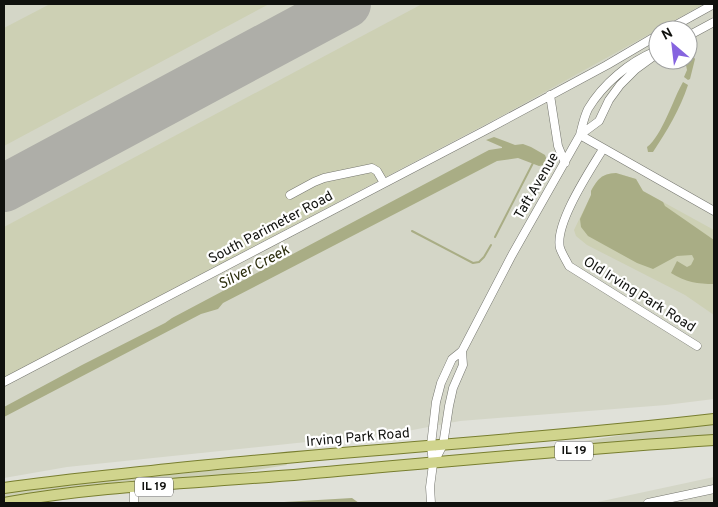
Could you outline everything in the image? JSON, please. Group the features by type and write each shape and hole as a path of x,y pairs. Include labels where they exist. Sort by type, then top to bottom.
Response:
{"main road":[{"name":"Irving Park Road","path":"4,488 195,466 714,419"},
{"name":"IL 19","path":"4,503 96,490 714,440"}],"street":[{"path":"685,20 714,4"},
{"path":"698,31 714,22"},
{"name":"South Parimeter Road","path":"4,382 607,65 648,41"},
{"path":"648,56 632,63 607,85 588,110 580,135 714,211"},
{"name":"Taft Avenue","path":"430,503 433,464 431,445 436,402 441,383 452,359 462,351 512,255 580,135 599,121 609,100 620,85 648,60"},
{"path":"550,95 558,146 565,163"},
{"name":"Old Irving Park Road","path":"603,148 572,204 562,229 560,247 569,266 697,346"},
{"path":"290,195 324,178 372,168 377,171 384,183"},
{"name":"Taft Avenue","path":"433,464 443,444 453,388 463,365 462,351"},
{"path":"134,488 134,503"},
{"path":"648,503 664,502 714,489"}],"shaded area":[{"path":"4,4 714,4 714,399 666,405 460,421 402,432 67,467 4,478"},
{"path":"50,4 269,4 4,146 4,28"},
{"path":"422,4 704,4 675,20 648,20 648,35 505,114 4,378 4,227"},
{"path":"687,70 692,70 690,79 688,80 684,77"},
{"path":"683,82 688,85 677,111 653,152 648,152 647,147 658,135"},
{"path":"494,137 515,145 523,144 531,147 545,155 547,160 544,165 539,166 518,158 497,161 223,303 218,309 201,314 4,417 4,407 489,150 502,148 486,140"},
{"path":"616,173 636,179 643,191 714,230 714,315 685,295 587,245 576,236 574,230 593,187 603,176"},
{"path":"616,173 636,179 643,191 663,202 665,206 714,240 714,284 692,282 681,279 671,273 677,261 687,267 691,265 694,259 692,255 677,256 653,269 637,263 588,236 581,227 580,219 591,191 600,178"},
{"path":"714,424 714,435 559,447 559,445 642,432"},
{"path":"286,463 287,465 213,477 52,491 4,498 4,493 38,488"},
{"path":"714,477 714,503 593,503"},
{"path":"352,498 359,503 267,503"}],"waterway":[{"path":"495,237 534,161"},
{"path":"412,231 473,263 479,262 491,245"}],"runway":[{"path":"4,188 347,4"}],"water label":[{"name":"Silver Creek","path":"254,268"}]}
